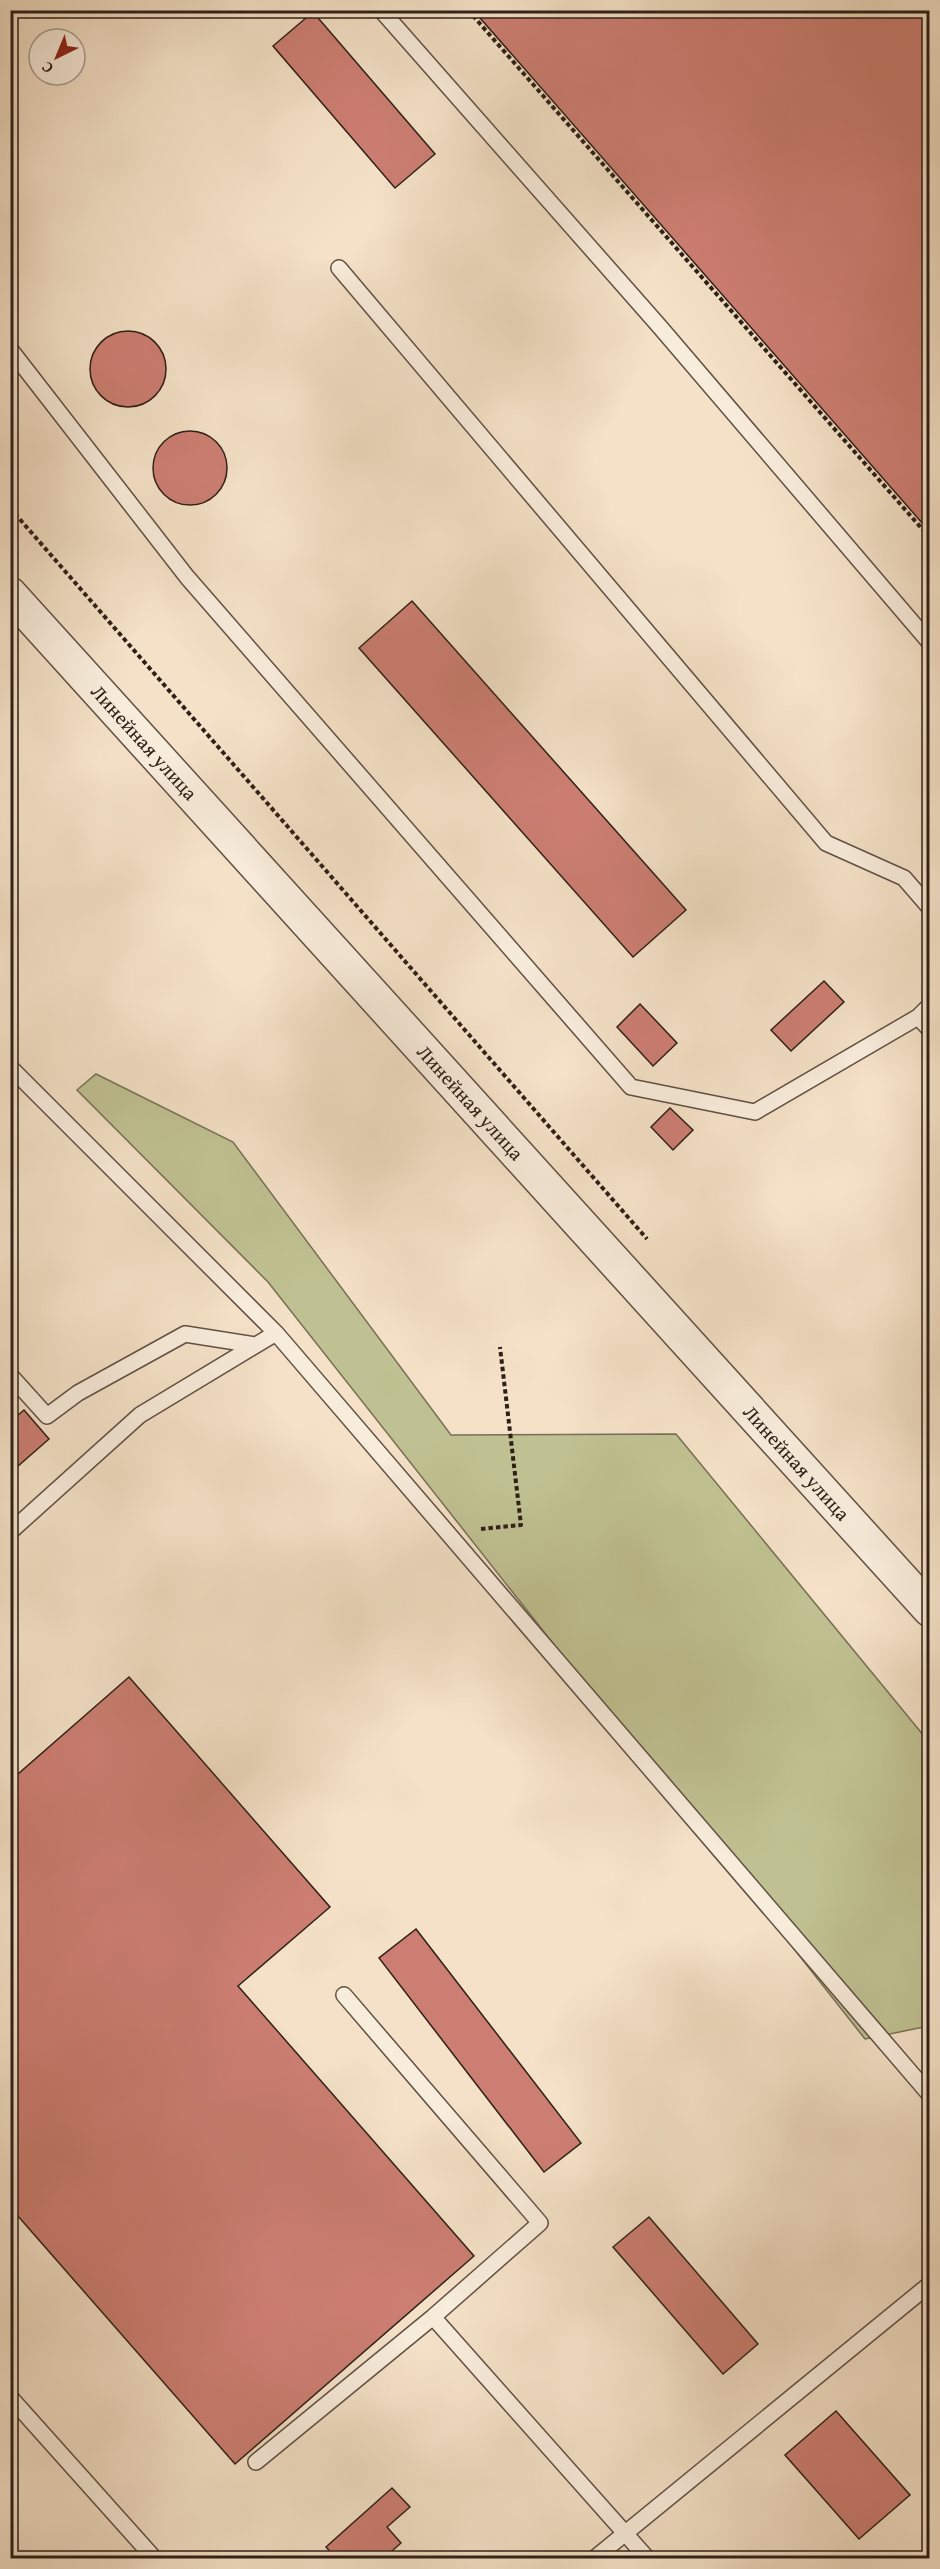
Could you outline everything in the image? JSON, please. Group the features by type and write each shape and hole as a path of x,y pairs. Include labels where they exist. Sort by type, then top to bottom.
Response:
{"street":[{"name":"Линейная улица","path":"10,594 930,1610"}],"lane":[{"path":"381,10 652,318 930,643"},
{"path":"339,268 826,843 904,878 930,908"},
{"path":"10,349 187,577 631,1087 755,1112 918,1017 930,1005"},
{"path":"918,1017 930,1030"},
{"path":"10,1067 276,1333 930,2095"},
{"path":"10,1532 140,1415 276,1333"},
{"path":"10,1375 47,1416 78,1393 185,1334 255,1345"},
{"path":"256,2462 433,2317 540,2223 344,1995"},
{"path":"595,2559 930,2284"},
{"path":"433,2317 647,2559"},
{"path":"10,2397 154,2559"}],"path":[{"path":"468,10 930,538"},
{"path":"10,508 654,1247"},
{"path":"447,1532 520,1525 500,1347"}],"green space":[{"path":"96,1074 233,1142 451,1435 676,1434 929,1742 929,2026 865,2039 268,1282 77,1090"}],"building":[{"path":"473,10 930,10 930,532"},
{"path":"313,12 435,154 395,188 273,46"},
{"path":"121,331 135,331 149,337 160,348 166,362 163,384 155,396 135,407 121,407 107,401 96,390 90,376 90,362 96,348 107,337"},
{"path":"190,431 204,434 216,442 224,454 227,468 224,482 216,494 204,502 190,505 176,502 164,494 156,482 153,468 156,454 164,442 176,434"},
{"path":"412,601 686,910 633,957 359,648"},
{"path":"824,981 844,1002 791,1051 771,1030"},
{"path":"640,1004 677,1043 653,1066 617,1027"},
{"path":"670,1108 693,1130 673,1150 651,1127"},
{"path":"24,1410 49,1439 10,1473 10,1422"},
{"path":"129,1677 330,1907 238,1986 474,2256 235,2464 10,2207 10,1781"},
{"path":"416,1929 581,2143 544,2172 379,1958"},
{"path":"649,2217 758,2344 723,2374 613,2247"},
{"path":"836,2411 910,2495 859,2539 785,2455"},
{"path":"392,2488 410,2507 387,2527 401,2543 384,2558 336,2558 326,2547"}]}
